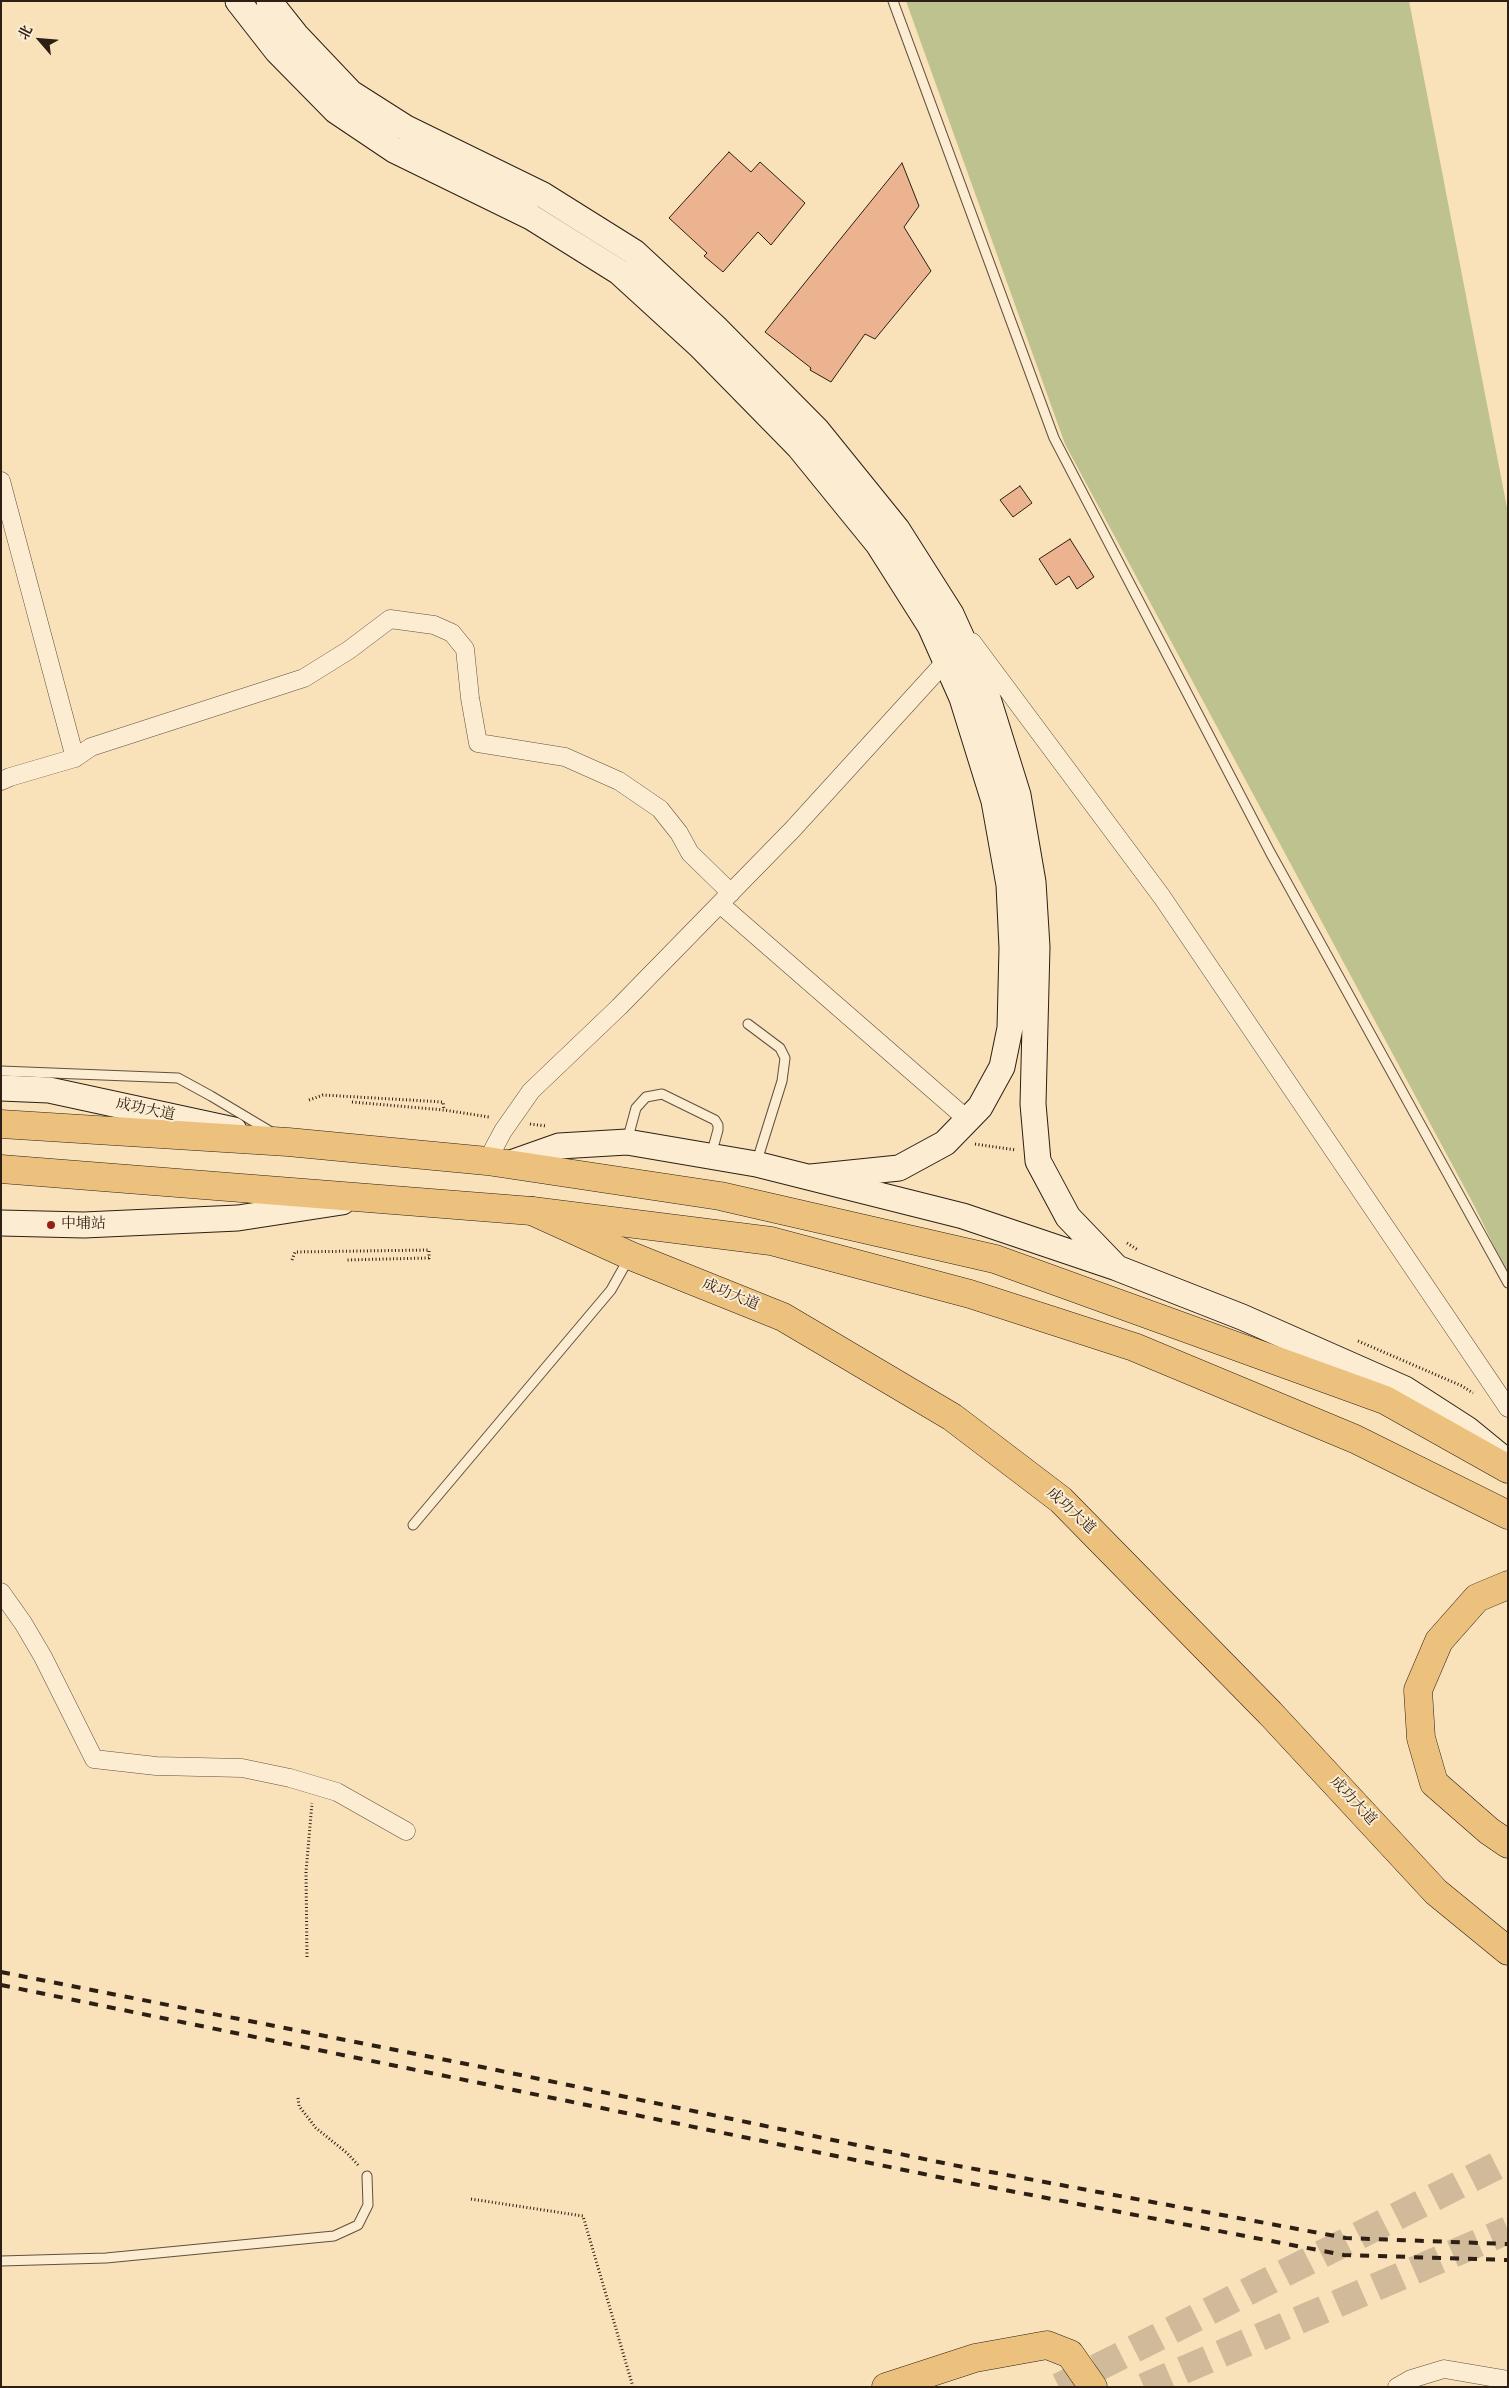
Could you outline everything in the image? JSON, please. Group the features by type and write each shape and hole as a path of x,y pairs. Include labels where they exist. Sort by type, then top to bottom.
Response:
{"main road":[{"path":"238,1 278,52 336,111 394,150 531,217 619,272 700,346 799,447 878,544 930,626 962,698 994,801 1010,894 1012,948 1010,1028 1002,1067 980,1107 970,1131 899,1168 812,1177"},
{"path":"269,1 296,35 351,92 406,128 543,196 634,252 717,329 817,430 897,529 951,614 985,689 1018,795 1033,882 1037,947 1032,1104 1038,1161 1068,1217 1117,1268"},
{"name":"成功大道","path":"1,1088 49,1090 288,1142"},
{"path":"1,1124 288,1142 497,1163 720,1196 995,1259 1385,1400 1508,1470"},
{"path":"497,1163 559,1146 627,1142 756,1164 963,1216 1117,1268 1242,1317 1406,1389 1467,1429 1508,1462"},
{"path":"1,1169 532,1211 771,1241 970,1294 1134,1347 1355,1439 1508,1515"},
{"path":"1,1223 84,1225 238,1218 372,1198"},
{"name":"成功大道","path":"532,1211 631,1256 782,1317 952,1417 1061,1500 1270,1713 1436,1892 1508,1951"},
{"path":"1508,1586 1477,1598 1438,1641 1418,1690 1421,1738 1434,1783 1488,1831 1508,1844"},
{"path":"886,2387 975,2358 1047,2345 1070,2354 1093,2387"}],"street":[{"path":"1,481 75,758"},
{"path":"951,614 1162,898 1508,1408"},
{"path":"1,781 75,758 91,747 304,678 390,620 434,625 452,633 465,649 470,698 478,743 565,757 618,781 660,809 679,833 690,852 726,898 970,1131"},
{"path":"497,1163 503,1131 531,1091 619,1007 792,830 946,661"},
{"path":"1,1592 23,1623 42,1657 94,1759 156,1766 242,1768 316,1784 337,1792 406,1831"},
{"path":"1397,2387 1410,2379 1444,2369 1508,2380"}],"lane":[{"path":"893,1 1054,438 1270,852 1508,1283"},
{"path":"748,1024 780,1048 785,1058 782,1081 756,1164"},
{"path":"1,1071 74,1072 178,1078 212,1096 288,1142"},
{"path":"627,1142 636,1108 646,1097 662,1094 715,1120 718,1124 718,1130 711,1156"},
{"path":"413,1525 611,1290 631,1256"},
{"path":"1,2261 106,2258 334,2236 358,2225 368,2205 367,2176"}],"path":[{"path":"309,1100 323,1095 443,1102 444,1110 352,1102"},
{"path":"970,1131 1037,1152"},
{"path":"1122,1240 1146,1254"},
{"path":"292,1260 295,1252 429,1250 429,1258 346,1260"},
{"path":"1352,1339 1462,1386 1478,1396"},
{"path":"307,1957 307,1843 316,1784"},
{"path":"298,2098 299,2106 316,2128 347,2152 367,2176"},
{"path":"471,2199 583,2216 633,2387"}],"green space":[{"path":"906,1 1409,1 1508,513 1508,1275 1475,1207 1065,444"}],"building":[{"path":"729,152 751,172 760,162 805,203 771,245 758,232 723,272 704,256 707,253 669,218"},
{"path":"902,163 919,206 904,227 931,271 875,339 865,334 831,382 810,370 811,368 765,332"},
{"path":"1020,486 1032,503 1013,517 1000,500"},
{"path":"1070,539 1094,577 1077,589 1069,576 1056,585 1039,559"}],"tunnel":[{"path":"1059,2387 1508,2160"},
{"path":"1144,2387 1508,2230"}],"railway":[{"path":"1,1972 482,2067 953,2165 1346,2238 1508,2244"},
{"path":"1,1985 953,2180 1344,2255 1508,2260"}],"place":[{"name":"中埔站","path":"51,1225"}]}
